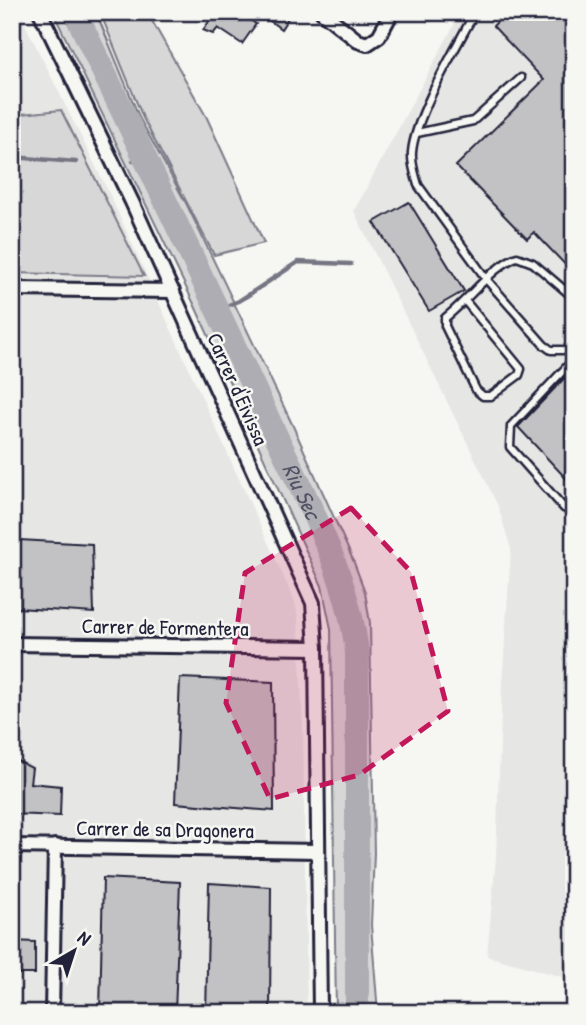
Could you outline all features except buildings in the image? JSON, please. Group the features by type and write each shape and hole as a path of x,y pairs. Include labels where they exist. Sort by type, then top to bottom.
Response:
{"street":[{"name":"Carrer d'Eivissa","path":"40,12 90,112 173,291 313,603 316,648 320,1013"},
{"path":"322,12 358,41 368,44 374,42 392,12"},
{"path":"12,289 173,291"},
{"name":"Carrer de Formentera","path":"12,644 316,648"},
{"name":"Carrer de sa Dragonera","path":"12,846 317,851"},
{"path":"52,1013 55,846"}],"lane":[{"path":"475,12 444,69 417,133 412,152 418,184 487,280 544,345 551,350 574,350"},
{"path":"417,133 473,121 521,78"},
{"path":"466,302 521,369 519,375 491,396 483,396 476,390 445,326 445,318 466,302 505,261 517,257 533,263 574,298"},
{"path":"574,359 511,426 509,434 510,447 564,508 574,513"}],"highlighted area":[{"path":"351,508 411,572 448,711 359,775 270,799 226,703 245,573"}],"shaded area":[{"path":"12,12 19,12 110,195 295,602 303,728 307,1013 12,1013"},
{"path":"53,12 96,12 140,119 187,205 293,426 365,592 370,623 374,853 371,925 378,1013 336,1013 331,629 322,586 195,306"},
{"path":"100,12 147,12 207,118 264,243 214,255 143,118"},
{"path":"461,12 574,12 574,980 487,956 496,857 502,685 511,549 498,506 354,211"},
{"path":"61,110 144,276 12,273 12,115"}],"waterway":[{"name":"Riu Sec","path":"75,12 323,534 344,593 357,653 357,1013"},
{"path":"12,157 76,162"},
{"path":"133,161 147,163"},
{"path":"218,309 239,301 298,262 351,264"}]}
